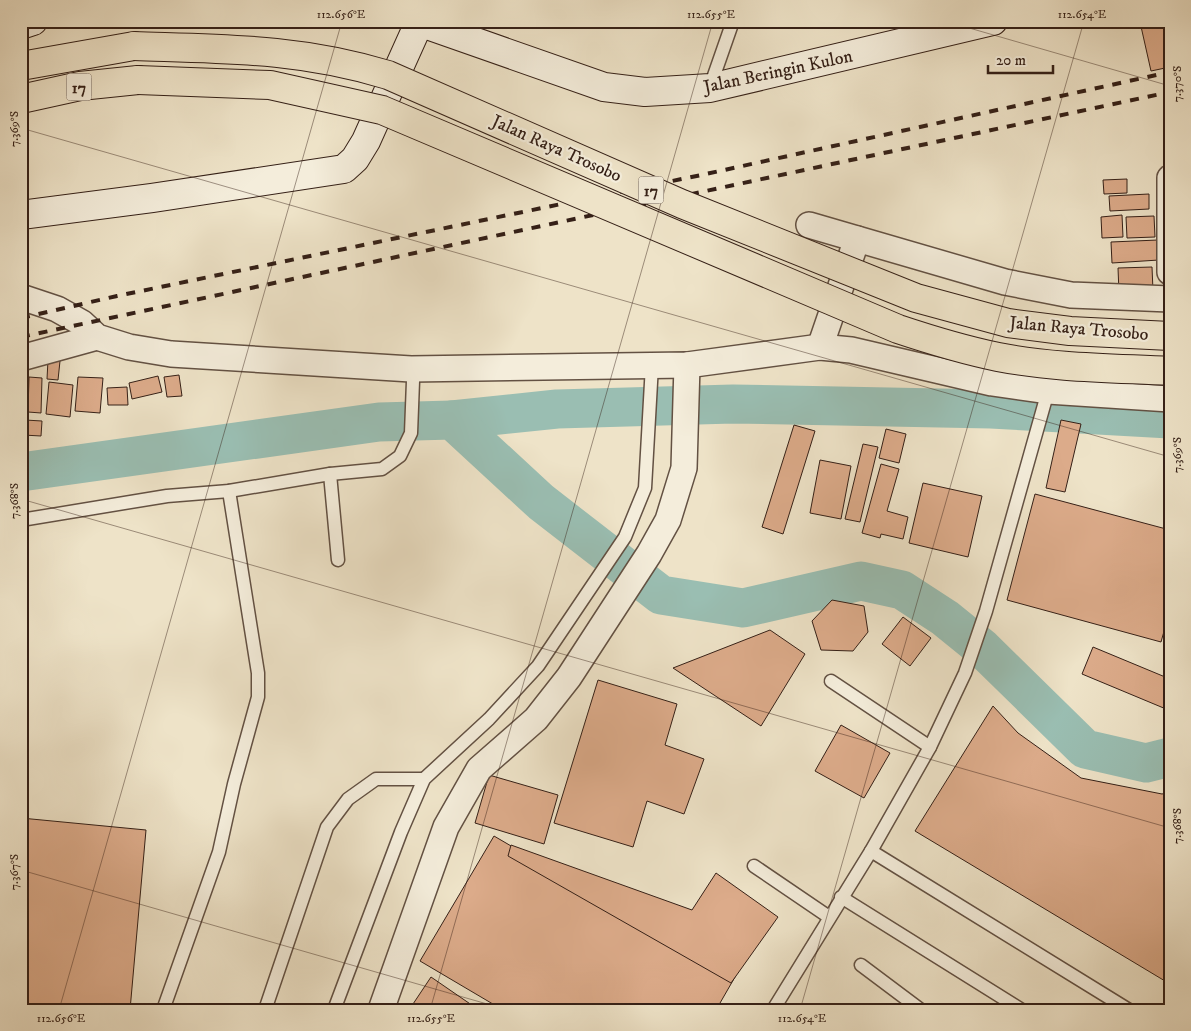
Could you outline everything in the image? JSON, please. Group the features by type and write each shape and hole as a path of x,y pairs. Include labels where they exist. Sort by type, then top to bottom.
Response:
{"highway":[{"name":"Jalan Raya Trosobo","path":"21,66 46,60 134,46 261,49 316,56 354,64 388,74 682,204 916,298 1008,323 1070,331 1170,336"},
{"name":"Jalan Raya Trosobo","path":"21,99 80,86 138,80 270,85 382,110 907,332 945,344 999,357 1067,366 1170,371"}],"street":[{"path":"21,25 33,21"},
{"name":"Jalan Beringin Kulon","path":"418,22 604,87 645,92 710,88 915,30 993,21"},
{"path":"21,215 152,198 344,169 355,159 366,141 418,22"},
{"path":"1170,178 1170,272"},
{"path":"809,225 1005,282 1071,295 1170,299"},
{"path":"820,347 857,239"},
{"path":"21,297 57,310 82,323 97,337 129,347 170,354 412,375 652,377 687,365 820,347 851,350 992,383 1045,400 1170,399"},
{"path":"21,358 97,337"},
{"path":"381,1010 446,827 479,769 536,719 569,677 649,554 668,520 684,468 687,365"}],"lane":[{"path":"710,88 734,21"},
{"path":"21,520 167,496 229,491 330,474 382,469 400,456 411,434 412,375"},
{"path":"334,1010 401,832 424,779 489,719 538,666 625,537 645,488 652,377"},
{"path":"773,1010 841,897 872,851 930,747 965,673 986,611 1045,400"},
{"path":"330,474 338,560"},
{"path":"162,1010 219,852 234,784 258,696 258,673 229,491"},
{"path":"831,680 930,747"},
{"path":"265,1010 327,827 348,799 376,779 424,779"},
{"path":"872,851 1129,1010"},
{"path":"754,866 829,917"},
{"path":"841,897 1022,1010"},
{"path":"861,965 921,1010"}],"building":[{"path":"1167,21 1170,35 1170,67 1151,71 1140,22"},
{"path":"1127,179 1127,193 1104,194 1103,180"},
{"path":"1149,194 1149,209 1110,211 1109,196"},
{"path":"1122,215 1123,237 1102,238 1101,217"},
{"path":"1154,216 1155,237 1127,238 1126,217"},
{"path":"1158,240 1159,260 1112,263 1111,242"},
{"path":"1152,267 1153,291 1119,293 1118,268"},
{"path":"48,360 60,361 58,380 47,379"},
{"path":"179,375 182,396 167,397 164,377"},
{"path":"158,376 162,392 132,399 129,383"},
{"path":"29,377 42,378 41,413 28,412"},
{"path":"78,377 103,378 100,413 75,411"},
{"path":"49,382 73,385 70,417 46,414"},
{"path":"127,387 128,405 108,405 107,388"},
{"path":"25,420 42,421 41,436 23,435"},
{"path":"1061,420 1081,424 1065,492 1046,488"},
{"path":"794,425 815,431 783,534 762,527"},
{"path":"886,429 906,434 899,463 879,458"},
{"path":"863,444 878,447 860,522 845,519"},
{"path":"820,460 851,466 841,519 810,513"},
{"path":"881,464 899,469 887,511 908,517 903,539 881,534 880,538 862,533"},
{"path":"923,483 982,496 968,557 909,543"},
{"path":"1035,494 1170,530 1170,610 1161,642 1007,600"},
{"path":"832,600 864,606 868,632 853,651 821,650 812,621"},
{"path":"903,617 931,638 910,666 882,644"},
{"path":"770,630 805,654 761,726 673,668"},
{"path":"1093,647 1170,679 1170,700 1166,709 1082,674"},
{"path":"598,680 677,704 665,745 704,759 684,814 647,801 633,847 554,823"},
{"path":"993,706 1018,733 1081,778 1162,794 1170,792 1170,984 915,831"},
{"path":"841,725 890,753 864,798 815,771"},
{"path":"489,775 558,795 544,844 475,823"},
{"path":"21,818 146,830 130,1010 21,1010"},
{"path":"494,836 735,977 716,1010 503,1010 420,961"},
{"path":"511,845 692,910 716,873 778,917 731,983 508,856"},
{"path":"431,977 479,1010 409,1010"}],"waterway":[{"path":"452,420 557,409 733,404 991,409 1170,419"},
{"path":"21,472 379,422 452,420 541,502 661,595 743,608 861,581 902,590 945,618 982,648 1085,749 1146,763 1170,757"}],"railway":[{"path":"21,318 117,296 706,174 1170,72"},
{"path":"21,337 1170,92"}]}
